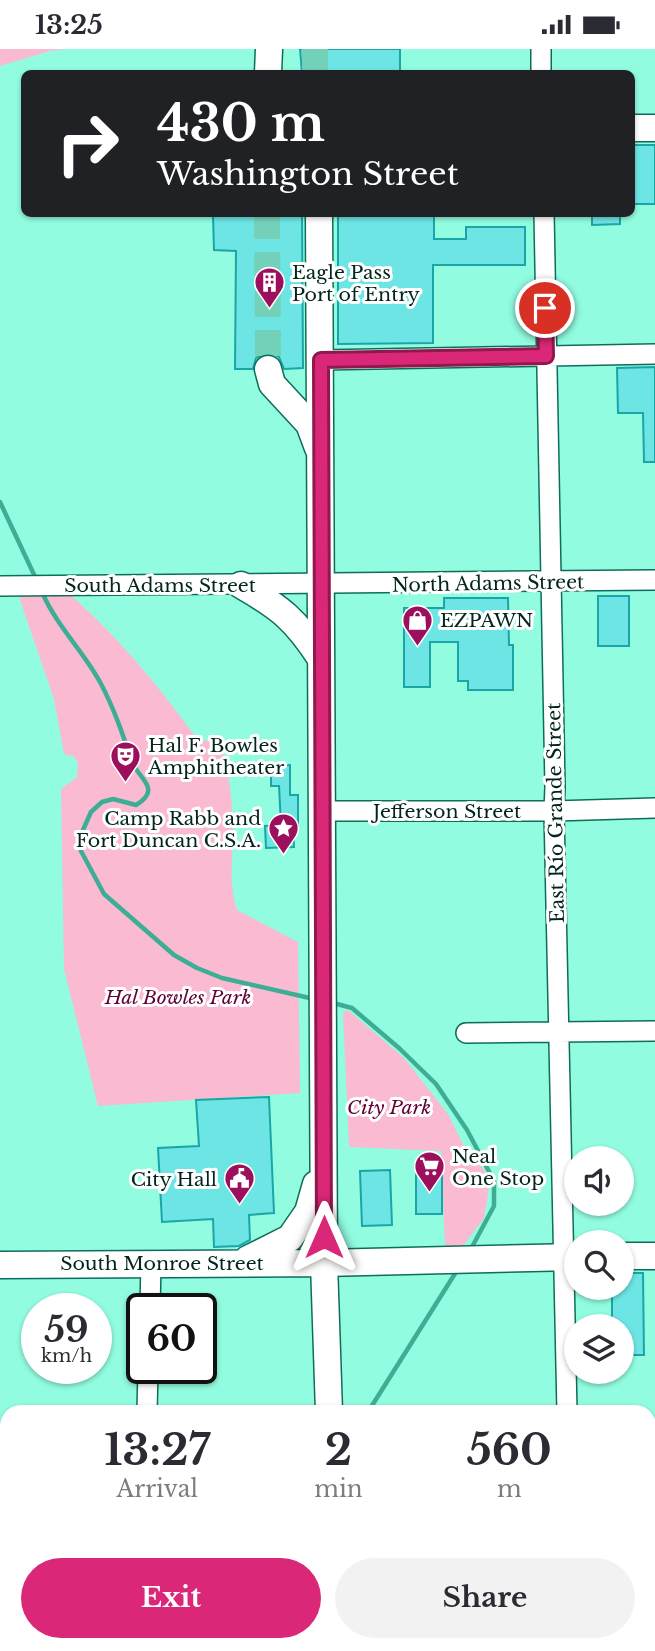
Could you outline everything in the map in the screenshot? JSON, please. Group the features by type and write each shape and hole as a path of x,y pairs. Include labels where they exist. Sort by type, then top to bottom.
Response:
{"main road":[{"path":"268,70 269,49"},
{"path":"635,128 655,128"},
{"path":"319,217 324,1263 328,1405"},
{"path":"268,369 272,384 309,424 320,456"},
{"path":"241,585 275,604 302,630 321,659"},
{"path":"242,1262 289,1238 308,1212 324,1158"},
{"path":"634,1256 655,1256"},
{"name":"South Monroe Street","path":"0,1265 324,1263 564,1257"}],"street":[{"path":"541,49 541,70"},
{"name":"East Río Grande Street","path":"544,217 558,1033 569,1230"},
{"path":"321,360 655,353"},
{"name":"North Adams Street","path":"321,584 655,580"},
{"name":"South Adams Street","path":"0,586 321,584"},
{"name":"Jefferson Street","path":"323,811 655,808"},
{"path":"466,1033 655,1031"},
{"path":"150,1293 151,1262"},
{"name":"East Río Grande Street","path":"567,1405 569,1300"},
{"path":"147,1405 148,1384"}],"green space":[{"path":"0,49 66,49 0,66"},
{"name":"Hal Bowles Park","path":"68,593 137,663 198,740 220,742 231,795 232,879 237,910 298,942 300,1093 98,1106 64,969 61,789 77,777 78,762 73,756 64,754 54,699 19,597"},
{"name":"City Park","path":"348,1010 404,1058 448,1114 468,1154 489,1177 484,1218 463,1246 445,1246 441,1151 349,1147 343,1012"}],"building":[{"path":"300,49 400,49 400,70 302,70"},
{"path":"635,145 655,145 655,204 635,204"},
{"name":"Eagle Pass Port of Entry","path":"213,217 302,217 303,368 284,369 279,357 265,354 256,358 253,369 235,369 236,251 214,250"},
{"path":"338,217 434,217 434,239 466,239 466,227 525,227 525,265 433,265 433,343 338,344"},
{"path":"592,217 620,217 620,224 592,225"},
{"path":"655,367 655,462 644,462 643,413 618,413 617,368"},
{"path":"598,596 629,596 629,646 598,646"},
{"path":"444,598 508,598 509,645 513,645 513,690 468,690 468,681 458,681 458,642 430,642 430,687 404,687 404,608 444,608"},
{"path":"290,765 290,795 298,795 298,829 293,829 294,847 266,848 265,826 281,825 279,786 271,786 271,766"},
{"path":"269,1097 274,1213 249,1215 250,1240 239,1246 214,1247 213,1219 162,1222 158,1148 199,1146 196,1100"},
{"path":"390,1170 392,1225 362,1226 360,1171"},
{"name":"Neal One Stop","path":"416,1174 442,1174 442,1214 416,1214"},
{"path":"634,1273 643,1273 644,1355 634,1355 634,1314 612,1314 612,1300 634,1300"}],"waterway":[{"path":"0,502 37,581"},
{"path":"42,592 100,682 132,762 148,789 148,794 136,805 113,799 102,802 91,812 83,830 81,851 104,894 174,955 197,968 222,978 314,999"},
{"path":"333,1003 352,1008 399,1048 436,1084 467,1130 494,1181 494,1206 472,1247"},
{"path":"372,1405 456,1272"}],"tunnel":[{"path":"315,49 315,70"},
{"path":"267,217 268,369"}],"place":[{"name":"Eagle Pass Port of Entry","path":"269,310"},
{"name":"EZPAWN","path":"417,647"},
{"name":"Hal F. Bowles Amphitheater","path":"125,783"},
{"name":"Camp Rabb and Fort Duncan C.S.A.","path":"284,856"},
{"name":"Neal One Stop","path":"429,1194"},
{"name":"City Hall","path":"240,1206"}],"route":[{"path":"324,1237 321,360 546,356 545,308"}]}
